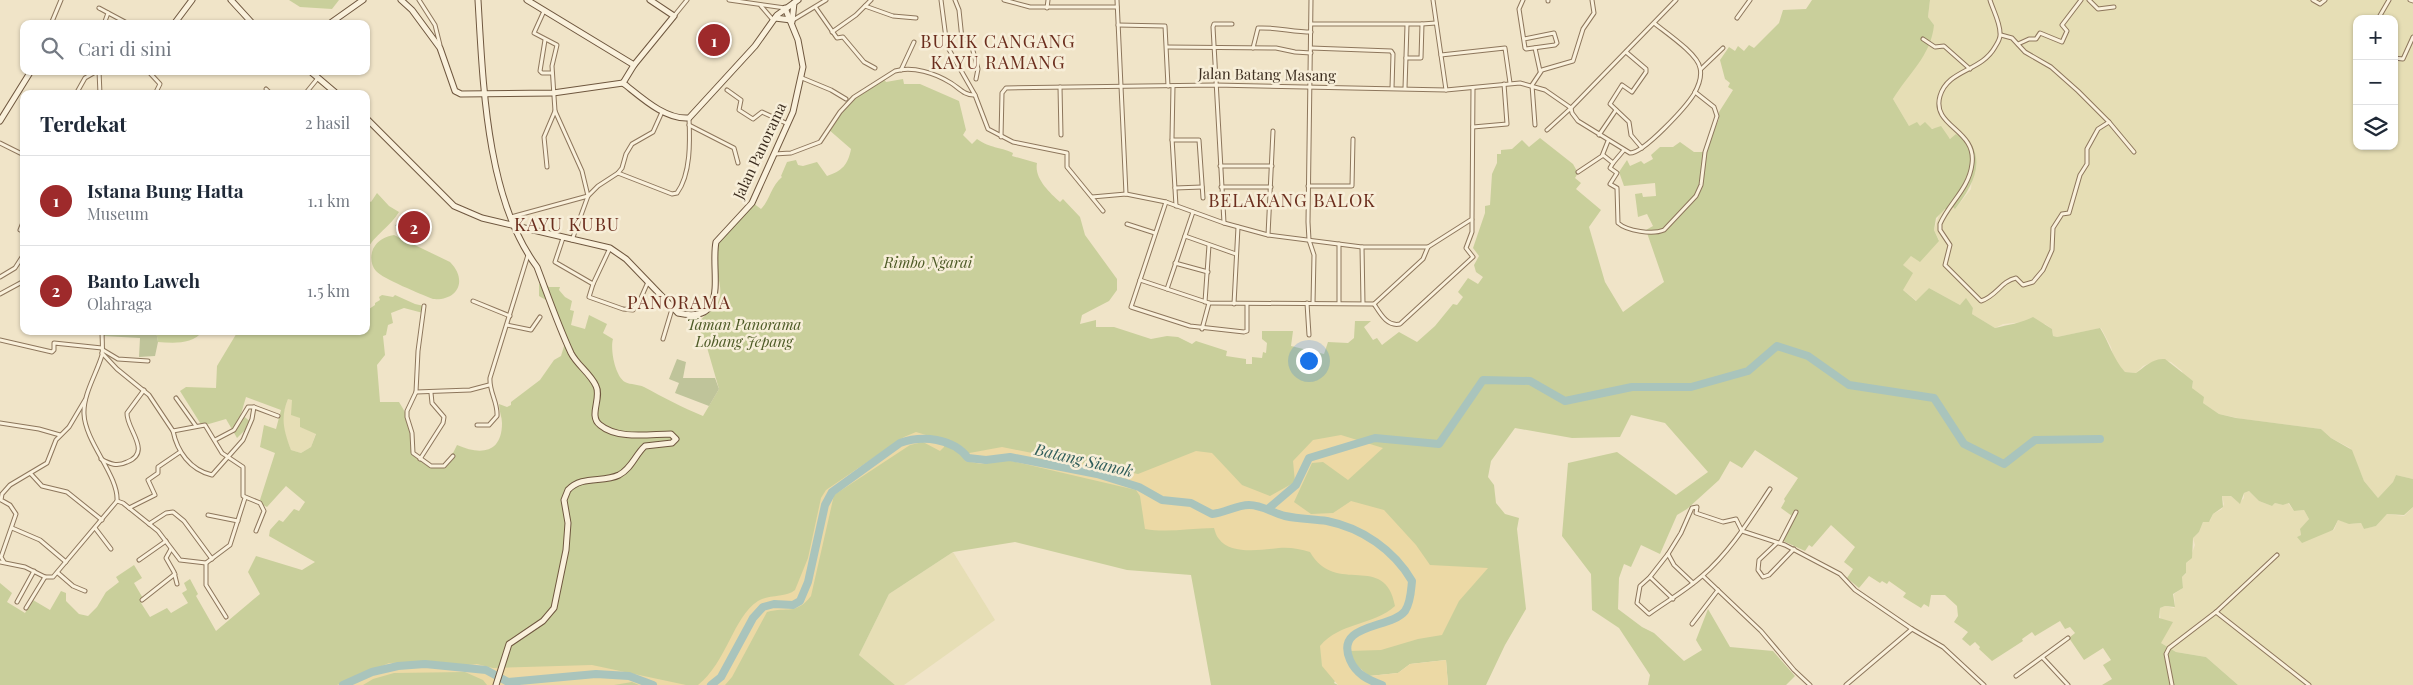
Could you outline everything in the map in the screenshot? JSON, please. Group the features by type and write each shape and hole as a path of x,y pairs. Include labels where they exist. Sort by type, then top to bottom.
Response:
{"main road":[{"path":"177,20 192,0"},
{"path":"231,0 249,20"},
{"path":"335,20 363,0"},
{"path":"401,0 412,10 440,48 455,91 467,96 553,93 623,83 662,112 682,119 689,118 743,61 774,19 785,8 796,2"},
{"path":"478,0 484,95 493,155 514,226 528,255 537,267 571,354 595,384 598,391 595,416 598,423 604,428 621,433 671,434 676,439 672,443 645,446 630,466 618,476 586,480 568,490 564,500 568,524 566,550 554,608 543,621 509,644 496,685"},
{"path":"527,0 634,65"},
{"path":"623,83 634,65 674,16 650,0"},
{"path":"774,19 792,21 796,2"},
{"name":"Jalan Panorama","path":"672,309 678,313 694,314 708,309 714,302 716,242 752,203 773,154 789,125 802,78 800,50 792,21 785,8"},
{"path":"0,120 28,75"},
{"path":"315,75 332,90"},
{"path":"370,122 454,206 482,218 610,248 626,259 672,309"}],"street":[{"path":"53,20 61,0"},
{"path":"419,0 435,25 440,48"},
{"path":"674,16 687,0"},
{"path":"729,0 760,6 773,5 785,8"},
{"path":"792,21 816,8 826,0"},
{"path":"832,32 870,0"},
{"path":"941,0 947,46 975,95 986,126 990,131 1001,137 1023,145 1067,152 1067,167 1103,211"},
{"path":"955,0 960,10 962,39 970,40 978,67 976,79"},
{"path":"1004,0 1026,6 1047,8 1117,7"},
{"path":"1047,8 1048,0"},
{"path":"1117,0 1126,194"},
{"path":"1311,0 1308,186 1309,240 1314,254 1313,303"},
{"path":"1432,0 1446,90"},
{"path":"1523,0 1519,9 1524,39 1526,49 1556,44 1554,34 1524,39"},
{"path":"1535,125 1532,84 1540,71 1570,63 1575,59 1583,28 1594,13 1592,0"},
{"path":"1546,130 1571,108 1676,0"},
{"path":"1738,18 1750,0"},
{"path":"1990,0 2001,36 1987,59 1953,78 1940,96 1942,113 1951,126 1968,140 1973,158 1966,184 1940,227 1950,245 1946,266 1981,301 1995,294 2011,279 2016,278 2023,285 2033,282 2043,270 2052,250 2053,228 2062,214 2069,213 2080,175 2087,164 2087,149 2098,129 2108,122"},
{"path":"2018,44 2029,39 2036,39 2040,33 2062,42 2067,33 2062,25 2082,0"},
{"path":"2089,0 2098,9 2114,7"},
{"path":"2313,0 2320,4 2325,0"},
{"path":"2380,15 2389,0"},
{"path":"760,6 774,19"},
{"path":"865,6 893,16 916,18"},
{"path":"99,8 121,20"},
{"path":"816,8 837,38 843,37 864,62 875,68"},
{"path":"544,10 534,33 557,45 552,66 555,111 582,171 588,196"},
{"path":"105,20 108,13"},
{"path":"1310,24 1436,23"},
{"path":"1654,23 1693,55 1701,69"},
{"path":"1224,223 1215,85 1214,24 1232,24"},
{"path":"1405,88 1407,24"},
{"path":"1406,58 1421,58 1422,24"},
{"path":"1118,25 1165,26 1176,206"},
{"path":"1253,48 1258,28 1281,27 1294,32 1311,32"},
{"path":"2001,36 2010,37 2025,52 2048,65 2072,85 2134,152"},
{"path":"2398,59 2403,60 2413,37"},
{"path":"1924,39 1935,47 1944,46 1970,69"},
{"path":"545,40 540,70 542,73 552,73"},
{"path":"902,70 914,42"},
{"path":"1167,47 1276,48 1296,52 1311,50 1391,51 1393,54 1392,88"},
{"path":"1441,55 1504,48 1510,84"},
{"path":"1535,48 1540,71"},
{"path":"1695,92 1714,107 1718,116 1705,152 1701,185 1696,196 1664,230 1658,233 1624,227 1618,222 1617,188 1610,184 1617,174 1610,168 1612,163 1624,150 1633,153 1642,148 1658,133 1695,92 1701,69 1723,48"},
{"path":"1626,52 1646,70 1632,92 1622,86 1610,102 1629,122 1631,135 1642,148"},
{"path":"773,154 791,153 820,142 840,112 854,96 882,78 902,70 934,75 966,94 975,95"},
{"path":"78,90 85,78 91,75"},
{"path":"98,75 100,90"},
{"path":"152,75 160,84 157,90"},
{"path":"308,90 318,78"},
{"path":"802,78 837,93 846,99"},
{"path":"1473,127 1507,124 1504,84"},
{"name":"Jalan Batang Masang","path":"1001,137 1004,90 1060,87 1215,85 1446,90 1504,84 1532,84 1552,94 1571,108 1578,121 1624,150"},
{"path":"1060,87 1061,135"},
{"path":"1374,304 1385,320 1394,325 1400,324 1473,257 1466,248 1472,232 1473,88"},
{"path":"728,90 741,100 739,110 742,113 753,119 764,112 789,125"},
{"path":"1599,135 1616,110"},
{"path":"547,167 544,138 555,111"},
{"path":"572,240 588,196 598,186 618,173 632,144 653,132 662,112"},
{"path":"618,173 672,194 677,193 687,168 689,118"},
{"path":"689,126 734,148 738,163"},
{"path":"1268,235 1273,131"},
{"path":"1308,186 1352,186 1353,138"},
{"path":"1172,140 1199,140 1203,198"},
{"path":"1578,172 1603,155 1608,140"},
{"path":"0,144 20,153"},
{"path":"1603,155 1612,163"},
{"path":"1220,166 1272,166"},
{"path":"1175,188 1202,187"},
{"path":"1221,187 1271,187"},
{"path":"1092,197 1126,194 1166,202 1224,223 1268,235 1362,247 1428,247 1472,219"},
{"path":"511,218 588,196"},
{"path":"1166,202 1131,307 1202,329 1246,332 1247,304"},
{"path":"1167,289 1193,212"},
{"path":"1127,224 1155,233"},
{"path":"1234,304 1238,227"},
{"path":"1184,236 1236,254"},
{"path":"563,238 555,259 556,264 593,284"},
{"path":"1339,244 1339,303"},
{"path":"1204,302 1209,245"},
{"path":"1362,247 1362,303"},
{"path":"1140,280 1209,303 1374,304 1423,259 1428,247"},
{"path":"610,248 589,297 630,310 638,304 648,282"},
{"path":"478,425 489,425 497,416 496,404 489,386 528,255"},
{"path":"0,277 15,268 20,260"},
{"path":"1175,263 1208,272"},
{"path":"0,294 20,283"},
{"path":"473,301 510,316"},
{"path":"1202,329 1209,303"},
{"path":"1307,303 1309,335"},
{"path":"424,306 418,351 416,392 407,411 412,433 413,453 431,466 444,466 453,456"},
{"path":"663,339 672,309"},
{"path":"507,325 531,330 540,317"},
{"path":"87,397 69,427 60,435 47,463 10,485 2,494 0,500 10,505 16,514 0,559 45,577 53,577 58,573 117,501 115,488 100,458 84,414 87,397 102,350 102,335"},
{"path":"0,340 52,352 54,350 54,343 102,350 118,359 148,361"},
{"path":"102,350 117,368 144,390 156,404 173,431 180,452 194,467 209,474 214,473 243,440 248,431 254,407"},
{"path":"416,392 431,393 470,390 489,386"},
{"path":"100,458 110,464 117,465 133,460 136,456 138,440 129,427 127,414 144,390"},
{"path":"420,459 443,423 444,417 432,403 431,393"},
{"path":"176,398 196,426"},
{"path":"215,440 234,430 246,409 254,407 278,416"},
{"path":"0,423 40,429 60,435"},
{"path":"173,431 206,425 222,453 243,467 241,493 245,498 263,506 263,515 256,531"},
{"path":"130,508 155,495 148,480 158,473 158,467 180,452"},
{"path":"31,474 42,486 67,492 102,520"},
{"path":"1770,489 1742,531 1702,576 1673,599 1649,614 1646,613 1637,602 1639,587 1650,577 1668,554 1694,506 1697,507 1696,513 1723,522 1736,519 1742,531 1794,549 1840,574 1854,590 1912,629 1944,647 1984,685"},
{"path":"117,501 130,508 149,524 166,541 180,560 206,563 227,549 245,498"},
{"path":"149,524 166,512 173,512 184,521 212,559"},
{"path":"1794,549 1769,575 1763,576 1758,570 1759,562 1778,543 1796,512"},
{"path":"208,515 238,521"},
{"path":"12,528 40,540 66,562"},
{"path":"95,528 111,549"},
{"path":"139,560 166,541"},
{"path":"171,549 166,556 175,574 176,584"},
{"path":"1668,554 1674,565 1693,583"},
{"path":"2172,685 2166,654 2169,648 2216,612 2277,555"},
{"path":"206,563 206,585 226,617"},
{"path":"17,602 34,571"},
{"path":"58,573 73,586 85,591"},
{"path":"142,600 175,574"},
{"path":"1702,576 1775,646 1794,670 1810,685"},
{"path":"26,608 45,577"},
{"path":"1650,577 1673,599"},
{"path":"1692,624 1718,590"},
{"path":"2216,612 2309,685"},
{"path":"1846,685 1912,629"},
{"path":"2016,676 2068,638"},
{"path":"2043,658 2068,685"}],"shaded area":[{"path":"1930,0 2413,0 2413,479 2396,475 2393,482 2378,498 2364,481 2350,448 2331,438 2321,429 2242,419 2219,414 2203,403 2192,388 2193,381 2183,375 2182,371 2171,362 2160,359 2143,366 2136,373 2125,372 2115,362 2111,347 2101,328 2057,337 2053,336 2052,329 2045,324 2024,322 2003,324 1995,328 1972,314 1973,308 1966,299 1960,305 1929,288 1917,301 1903,290 1905,267 1902,265 1911,256 1939,240 1934,230 1940,212 1952,206 1956,208 1971,189 1974,153 1971,144 1956,135 1951,139 1937,129 1909,126 1893,99 1934,25 1928,17"},
{"path":"288,399 292,399 300,418 300,427 316,433 311,447 301,453 291,450 283,430 282,416"},
{"path":"2249,491 2259,501 2272,506 2275,503 2283,505 2288,503 2294,511 2304,510 2309,519 2300,530 2301,535 2297,537 2334,530 2338,520 2351,524 2361,523 2364,529 2376,526 2387,514 2404,516 2413,507 2413,685 2238,685 2206,657 2176,652 2161,643 2160,608 2165,606 2174,608 2174,594 2183,588 2182,577 2186,574 2186,563 2189,561 2195,545 2193,538 2199,532 2203,522 2210,521 2213,514 2222,509 2224,504 2222,496 2231,496 2239,503 2244,498 2244,493"},
{"path":"953,552 995,620 904,685 895,685 859,655 889,594"}],"green space":[{"path":"289,0 339,0 332,9 300,7"},
{"name":"Rimbo Ngarai","path":"1812,0 1930,0 1928,17 1934,25 1932,36 1924,55 1893,99 1909,126 1917,122 1920,126 1925,122 1932,129 1941,126 1950,139 1956,134 1971,144 1975,152 1976,169 1970,186 1955,209 1952,206 1949,211 1945,209 1936,218 1934,230 1939,241 1920,262 1911,256 1903,265 1913,273 1903,290 1916,301 1929,288 1960,305 1966,298 1973,308 1972,314 1995,328 2033,317 2052,329 2053,336 2057,337 2100,328 2117,362 2125,372 2136,373 2152,361 2165,359 2193,381 2192,388 2204,397 2203,403 2219,414 2321,429 2331,438 2352,450 2364,481 2378,498 2393,482 2396,475 2413,479 2413,507 2404,515 2387,514 2376,526 2364,529 2361,523 2349,524 2338,520 2333,530 2302,543 2297,537 2301,535 2300,529 2309,519 2304,510 2294,511 2289,503 2283,505 2275,503 2272,506 2259,501 2249,491 2244,493 2240,504 2231,496 2222,496 2223,507 2213,514 2209,522 2203,522 2199,532 2193,538 2192,558 2186,563 2186,573 2182,577 2183,588 2173,594 2175,607 2165,606 2160,608 2159,618 2173,622 2161,643 2176,652 2206,657 2238,685 2102,685 2112,679 2103,665 2111,660 2103,648 2084,660 2069,638 2075,633 2070,627 2065,629 2060,621 2035,636 2032,632 2022,639 2023,641 1992,661 1979,649 1980,647 1975,642 1970,646 1962,639 1968,632 1954,622 1958,616 1957,606 1945,595 1931,595 1929,607 1924,604 1921,608 1903,597 1906,593 1889,581 1887,584 1882,581 1880,583 1869,576 1859,588 1847,578 1853,569 1844,562 1855,547 1831,525 1812,547 1809,545 1805,551 1781,540 1792,516 1781,508 1785,501 1784,499 1798,478 1755,450 1742,468 1730,461 1719,480 1687,509 1677,515 1660,554 1641,545 1631,567 1624,564 1619,578 1618,609 1642,627 1654,633 1684,661 1702,650 1696,640 1708,609 1730,647 1773,651 1795,676 1786,685 1648,685 1650,675 1619,628 1592,610 1591,574 1562,536 1568,463 1617,452 1676,495 1708,472 1665,423 1631,415 1620,437 1572,438 1515,428 1491,461 1488,477 1494,485 1496,503 1505,514 1519,518 1517,529 1526,609 1505,645 1486,685 1448,685 1446,660 1410,664 1398,673 1369,676 1352,662 1349,652 1334,683 1338,685 1211,685 1191,575 1127,570 1015,542 953,552 889,594 859,655 895,685 0,685 0,583 12,593 7,602 25,613 33,600 50,610 61,591 66,593 66,601 79,614 88,616 97,607 106,592 119,582 116,577 134,565 142,578 134,583 144,600 141,603 150,617 167,608 171,613 188,603 182,593 187,590 184,583 190,579 198,594 196,596 216,631 260,594 248,572 256,556 302,570 315,562 269,536 270,530 279,520 283,522 294,509 299,511 305,502 286,486 267,507 259,503 275,453 260,447 264,425 276,429 281,410 246,397 241,414 252,423 237,438 226,419 202,426 180,391 186,387 216,388 217,366 236,335 370,335 370,308 380,300 379,297 382,295 393,297 395,295 424,306 423,313 404,308 391,313 393,323 388,325 386,335 383,336 385,355 377,365 380,402 399,402 410,425 414,451 428,464 439,467 448,463 457,445 481,451 494,446 501,433 502,421 499,404 507,407 511,405 511,402 540,380 554,360 561,356 565,343 557,320 550,311 553,309 551,303 539,296 539,284 543,282 549,287 560,287 559,290 565,297 572,301 570,310 574,311 571,325 585,329 589,315 607,324 603,333 613,339 614,362 621,379 630,384 644,387 703,416 719,389 704,337 698,329 701,320 714,308 719,300 720,286 714,260 717,242 753,203 761,209 782,177 787,162 796,160 798,165 803,166 817,162 827,176 844,167 851,149 828,129 844,105 883,78 886,82 903,79 904,84 920,84 959,101 966,130 963,135 972,144 977,139 1013,153 1012,156 1037,163 1038,174 1043,184 1051,194 1060,202 1063,199 1080,217 1085,235 1117,279 1117,290 1109,301 1082,315 1080,324 1096,320 1096,327 1114,327 1151,339 1167,336 1178,337 1192,344 1196,341 1227,351 1226,356 1246,359 1246,364 1252,364 1252,357 1262,358 1263,352 1266,353 1267,343 1262,339 1262,331 1293,331 1291,346 1324,354 1328,342 1348,343 1354,338 1355,321 1371,321 1364,327 1373,340 1377,338 1382,345 1399,332 1417,342 1435,326 1453,304 1457,305 1463,297 1458,292 1468,278 1478,284 1483,277 1476,272 1474,265 1479,256 1473,248 1485,213 1485,206 1490,205 1492,174 1497,163 1497,154 1501,154 1501,150 1512,149 1522,140 1529,147 1540,138 1573,164 1578,173 1575,178 1581,183 1576,189 1601,210 1589,227 1605,282 1623,312 1664,282 1646,230 1653,226 1647,214 1638,217 1635,194 1642,193 1643,197 1656,196 1655,183 1624,186 1619,172 1627,160 1630,166 1641,161 1644,164 1653,159 1651,155 1660,147 1673,147 1680,142 1694,152 1704,152 1719,119 1719,112 1733,90 1728,87 1730,83 1725,79 1720,60 1729,47 1735,51 1738,46 1744,51 1749,45 1754,48 1779,23 1783,10 1806,9","holes":["288,399 292,400 291,415 300,418 300,427 316,434 311,447 301,453 291,450 285,431 284,412"]},
{"path":"377,193 389,206 399,212 370,245 370,201"},
{"path":"394,235 450,262 455,269 459,282 458,288 454,293 442,299 433,299 394,282 376,271 372,261 373,249 382,239"},
{"path":"157,335 200,335 188,341 158,342"},
{"path":"157,335 158,342 155,356 139,357 140,338 103,336"},
{"path":"677,359 686,362 683,378 715,378 719,389 709,406 675,393 679,383 669,379"}],"sand":[{"path":"916,432 943,440 944,447 940,451 923,442 910,445 834,495 811,596 796,608 767,612 732,677 725,685 698,685 716,664 749,608 767,597 787,594 795,590 808,558 821,498 826,490 904,437"},
{"path":"1341,435 1383,448 1348,480 1323,462 1312,463 1294,502 1311,514 1333,513 1351,501 1384,510 1416,545 1430,565 1488,568 1459,601 1442,635 1418,639 1381,650 1349,651 1353,662 1369,676 1398,673 1410,664 1446,660 1448,685 1338,685 1322,666 1320,646 1328,638 1337,632 1377,617 1395,606 1390,590 1381,581 1371,577 1333,572 1321,565 1310,552 1302,550 1283,548 1247,550 1231,547 1219,539 1214,528 1145,529 1140,496 1136,490 1007,460 981,464 965,461 964,454 1002,447 1138,474 1196,451 1212,453 1242,485 1270,496 1295,482 1293,461 1313,440"},
{"path":"433,661 459,666 477,664 493,668 592,665 686,685 639,685 632,682 614,685 487,685 483,680 465,672 394,673 373,679 363,685 337,685 389,663"}],"water":[{"path":"402,214 431,228 425,240 396,226"}],"waterway":[{"path":"1269,508 1296,485 1309,458 1375,438 1439,444 1483,380 1530,381 1565,401 1632,387 1691,387 1748,371 1777,346 1808,356 1849,385 1934,398 1964,444 2004,464 2035,440 2100,439"},
{"name":"Batang Sianok","path":"711,685 721,677 753,618 763,607 774,604 793,605 800,601 808,582 825,505 832,492 900,443 918,439 946,442 962,451 968,458 986,460 1010,457 1097,474 1139,487 1162,500 1191,503 1212,514 1240,506 1254,505 1285,516 1340,524 1365,535 1386,550 1405,570 1412,581 1410,600 1405,611 1398,617 1357,633 1350,639 1347,648 1350,660 1359,673 1367,679 1382,685"},
{"name":"Batang Sianok","path":"343,685 372,672 398,666 425,664 486,670 508,682 596,674 629,676 653,685"}],"place":[{"name":"Istana Bung Hatta","path":"714,40"},
{"name":"Banto Laweh","path":"414,227"}],"district":[{"name":"BUKIK CANGANG KAYU RAMANG","path":"998,52"},
{"name":"BELAKANG BALOK","path":"1292,201"},
{"name":"KAYU KUBU","path":"567,225"},
{"name":"PANORAMA","path":"679,303"}],"park label":[{"name":"Taman Panorama Lobang Jepang","path":"744,334"}]}
